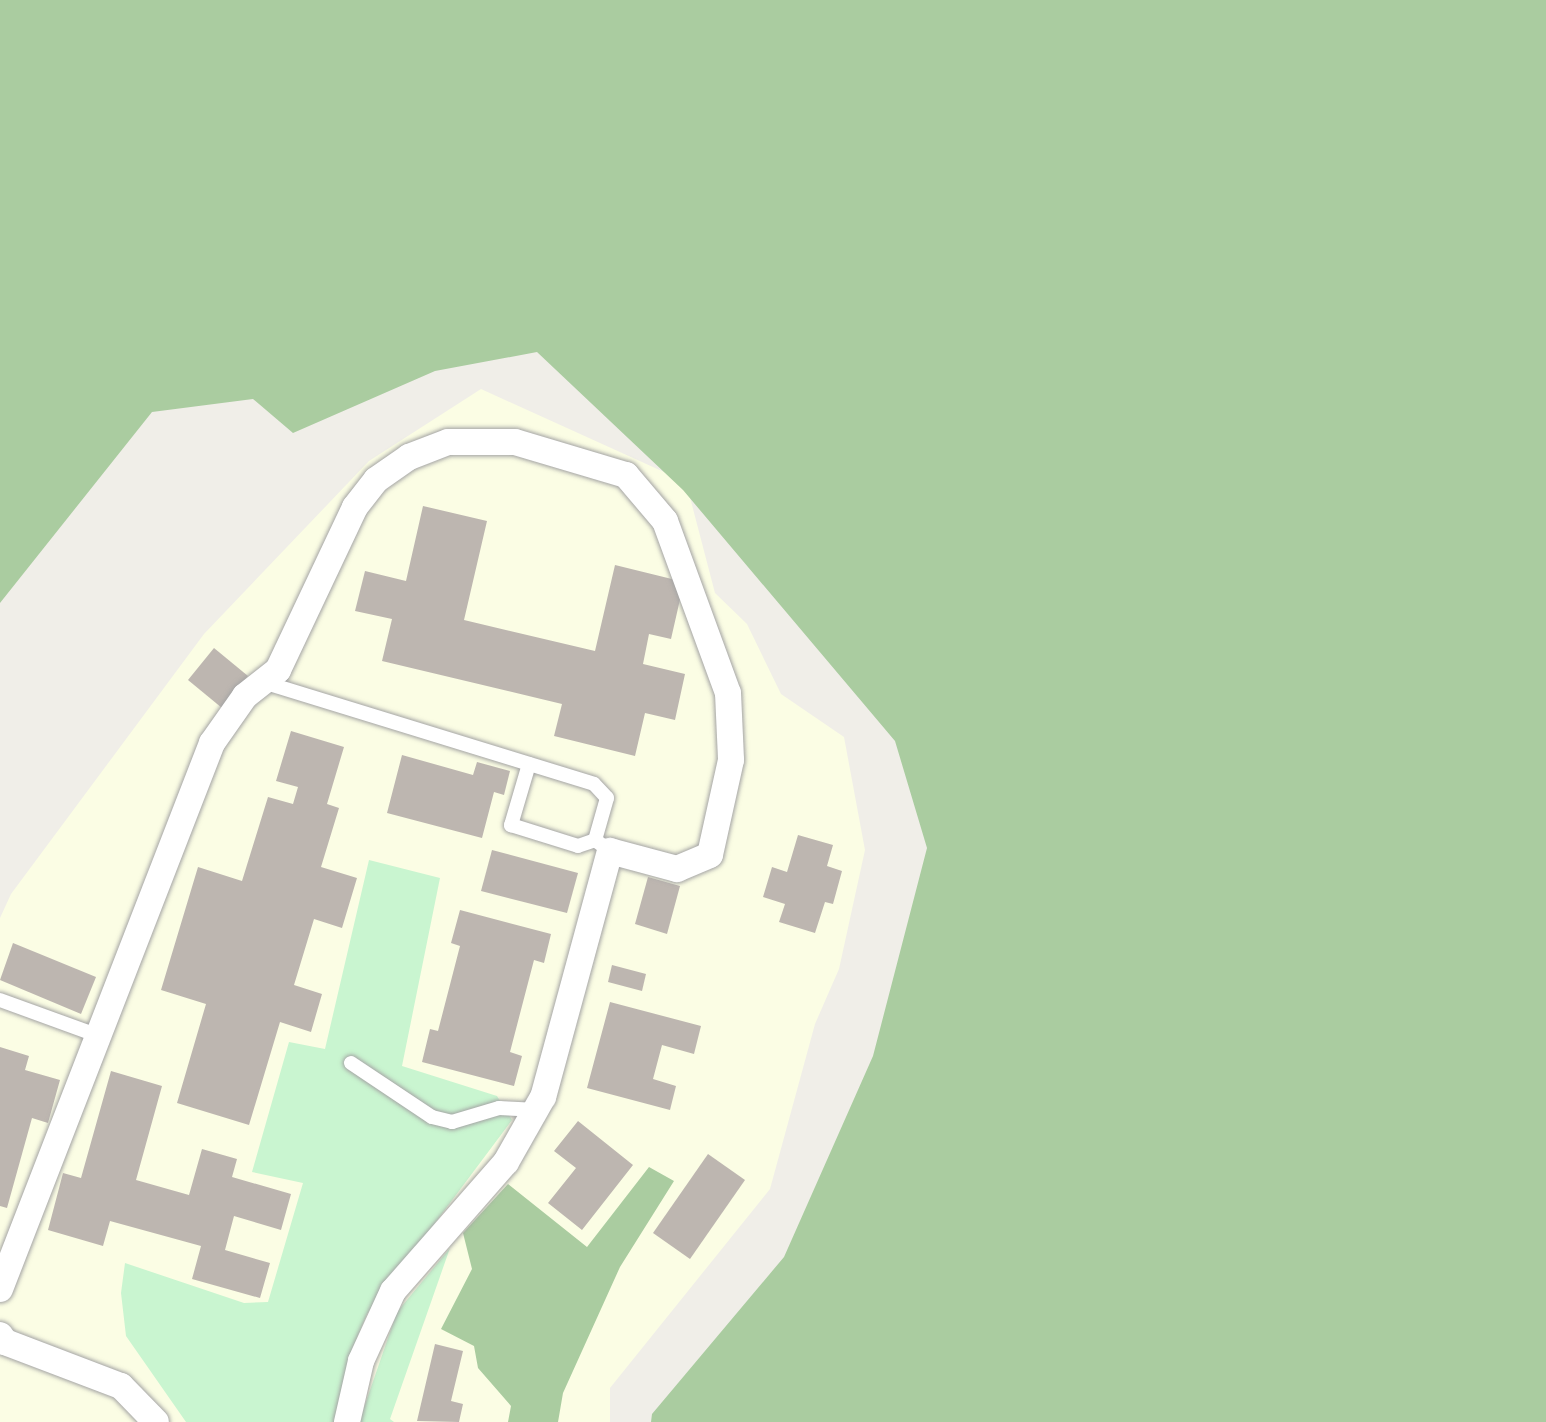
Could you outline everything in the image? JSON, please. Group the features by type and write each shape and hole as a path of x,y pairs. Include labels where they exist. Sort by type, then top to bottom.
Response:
{"street":[{"path":"0,1289 212,743 245,696 278,670 292,646 355,507 376,480 409,457 448,442 515,442 626,475 650,499 677,547 728,693 731,760 710,855 677,869 603,846 537,1110 506,1162 393,1291 361,1361 347,1422"},
{"path":"0,1335 5,1342 121,1386 156,1422"}],"lane":[{"path":"263,682 594,784 607,798 603,846 578,846 511,825 529,764"},
{"path":"0,1000 99,1036"},
{"path":"351,1063 432,1117 452,1122 499,1108 537,1110"}],"shaded area":[{"path":"481,389 686,482 715,593 747,624 781,694 844,737 865,850 839,969 815,1024 770,1189 610,1388 610,1422 0,1422 0,918 11,894 204,634 369,461"}],"green space":[{"path":"0,0 1546,0 1546,1422 651,1422 652,1414 784,1257 873,1056 927,848 895,741 683,490 537,352 435,371 293,433 253,399 152,412 0,603"},
{"path":"369,860 440,878 402,1066 497,1096 512,1120 367,1314 350,1355 334,1422 186,1422 126,1336 121,1293 125,1263 244,1303 268,1302 303,1183 252,1172 289,1042 325,1049"},
{"path":"649,1167 674,1181 620,1267 563,1393 558,1422 508,1422 511,1406 478,1368 474,1346 441,1329 472,1269 463,1233 508,1184 587,1247"},
{"path":"450,1248 390,1419 394,1422 359,1422 397,1312"}],"building":[{"path":"423,506 487,521 464,620 595,651 615,565 684,582 671,639 649,634 643,664 685,674 675,720 645,713 635,756 554,736 562,704 382,661 392,619 355,611 365,571 406,581"},
{"path":"214,648 248,676 222,708 188,680"},
{"path":"291,731 344,747 327,804 339,808 321,867 357,878 342,928 314,919 294,985 322,994 311,1032 280,1022 249,1125 177,1103 206,1004 161,990 198,867 242,881 268,797 293,804 298,787 276,781"},
{"path":"402,755 473,775 477,762 510,771 504,795 494,792 482,838 387,813"},
{"path":"798,835 833,845 827,866 842,871 833,904 825,902 815,933 779,922 785,904 763,897 772,867 787,872"},
{"path":"492,850 578,873 567,913 481,891"},
{"path":"648,877 680,886 667,934 635,924"},
{"path":"460,910 551,934 544,963 534,960 510,1052 522,1056 514,1086 422,1062 430,1029 438,1031 460,946 451,943"},
{"path":"13,943 96,977 81,1014 0,980"},
{"path":"612,965 646,974 642,991 608,982"},
{"path":"610,1002 701,1026 694,1054 662,1045 653,1079 676,1086 670,1110 587,1088"},
{"path":"0,1047 29,1056 25,1070 60,1080 48,1123 32,1118 7,1208 0,1206"},
{"path":"111,1071 162,1086 136,1180 189,1195 202,1149 237,1159 232,1177 291,1194 281,1230 234,1216 225,1250 270,1263 260,1298 192,1279 201,1246 110,1221 103,1246 48,1230 63,1173 81,1178"},
{"path":"578,1121 633,1165 582,1230 548,1203 576,1168 554,1151"},
{"path":"708,1154 745,1180 690,1259 653,1233"},
{"path":"435,1344 463,1351 451,1401 463,1404 459,1422 417,1421"}]}
